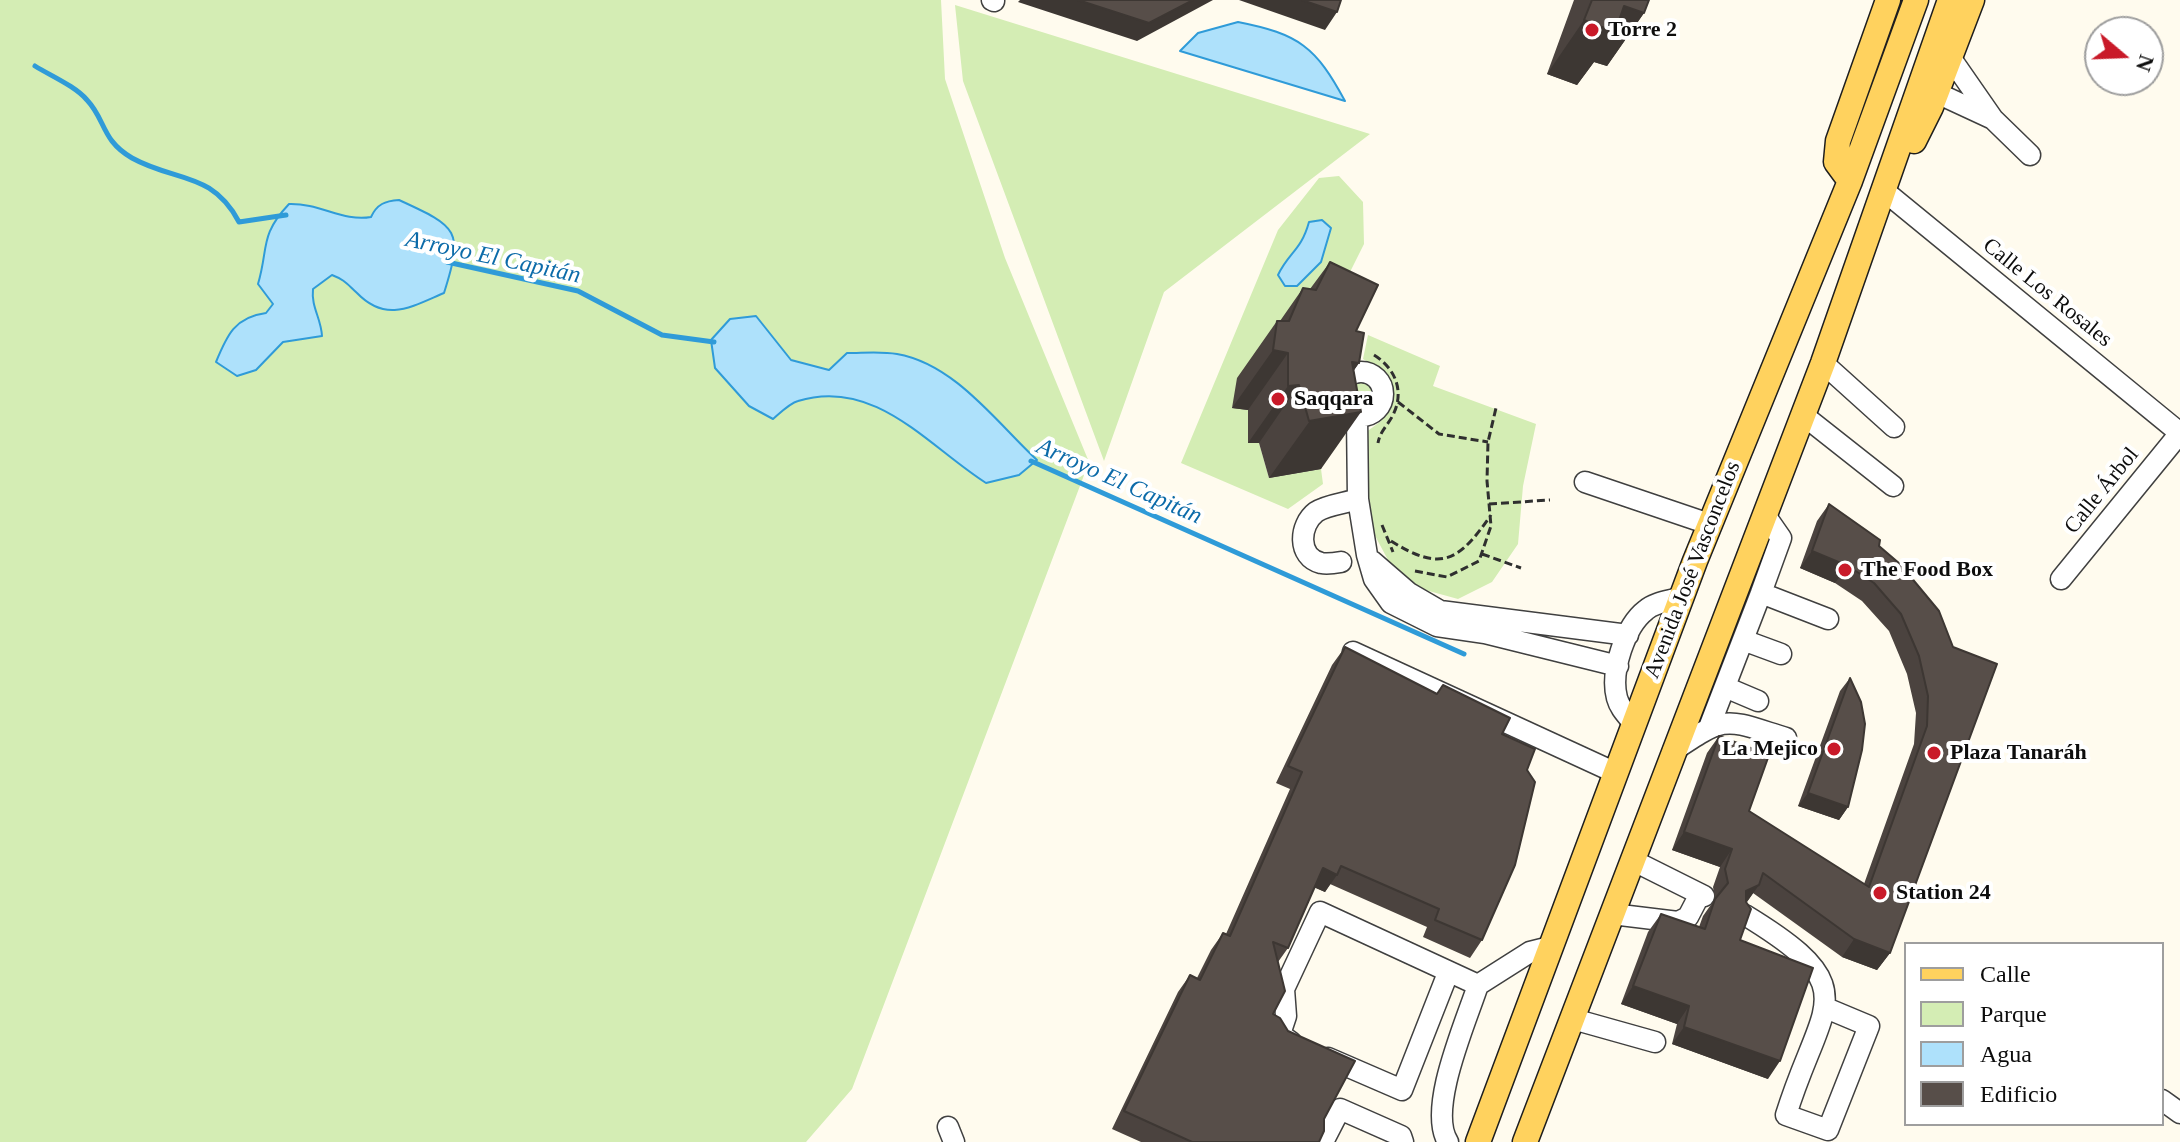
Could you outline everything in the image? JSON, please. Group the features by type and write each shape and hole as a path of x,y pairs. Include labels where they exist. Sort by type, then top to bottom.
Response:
{"main road":[{"path":"1850,181 1836,162 1838,141 1888,0"},
{"name":"Avenida José Vasconcelos","path":"1478,1142 1709,524 1850,181 1916,0"},
{"path":"1944,47 1950,0"},
{"path":"1528,1141 1673,751 1823,363 1883,190 1914,141 1944,47 1972,0"}],"street":[{"path":"1944,47 1993,119 2030,155"},
{"path":"1929,89 1993,119"},
{"name":"Calle Los Rosales","path":"1883,190 2180,433"},
{"path":"1823,363 1894,427"},
{"path":"1803,415 1893,486"},
{"path":"1357,416 1358,499 1367,555 1381,591 1391,603 1423,622 1485,633 1618,666"},
{"name":"Calle Árbol","path":"2061,579 2180,433"},
{"path":"1585,482 1709,524"},
{"path":"1341,562 1320,563 1309,555 1303,544 1303,530 1316,512 1358,499"},
{"path":"1710,725 1781,538 1765,515"},
{"path":"1367,555 1399,585 1440,611 1628,635"},
{"path":"1761,593 1828,619"},
{"path":"1634,724 1617,698 1618,666 1628,635 1650,606 1682,597"},
{"path":"1743,640 1781,654"},
{"path":"1353,652 1616,773"},
{"path":"1725,687 1758,701"},
{"path":"1673,751 1710,725 1732,722 1786,738"},
{"path":"1612,914 1678,922 1688,917 1702,895 1632,860"},
{"path":"1448,973 1401,1091 1281,1036 1286,1016 1284,989 1320,912 1478,985"},
{"path":"1745,915 1785,939 1816,967 1827,994 1826,1008 1786,1115 1828,1130 1869,1026 1826,1008"},
{"path":"1448,1142 1440,1112 1478,985 1530,952 1550,947"},
{"path":"1573,1019 1655,1042"},
{"path":"1323,1142 1340,1109 1401,1136 1403,1142"}],"path":[{"path":"1374,355 1386,363 1396,376 1398,402 1380,432 1376,448"},
{"path":"1398,402 1439,434 1488,442"},
{"path":"1407,570 1447,577 1479,561 1491,526 1488,442 1496,408"},
{"path":"1489,504 1550,500"},
{"path":"1380,513 1400,562"},
{"path":"1389,540 1417,558 1443,559 1466,551 1491,515"},
{"path":"1482,554 1521,568"}],"green space":[{"path":"0,0 941,0 945,79 1005,258 1089,462 852,1089 806,1142 0,1142"},
{"path":"955,5 1370,134 1164,292 1104,461 963,81"},
{"path":"1339,176 1363,202 1364,244 1350,272 1232,407 1248,410 1248,443 1259,443 1269,478 1321,469 1323,484 1288,509 1181,463 1278,230 1319,178"},
{"path":"1368,335 1440,366 1433,386 1536,424 1523,486 1518,544 1492,582 1458,599 1418,588 1388,560 1365,517 1365,433 1381,421 1392,389 1383,371 1363,359"},
{"path":"1364,379 1373,387 1375,397 1372,405 1359,410 1354,380"}],"water":[{"path":"1238,22 1276,32 1304,46 1325,68 1345,101 1180,51 1198,33"},
{"path":"399,200 434,217 451,233 454,256 444,293 410,307 389,310 368,302 346,282 332,275 313,289 322,336 283,342 256,370 237,376 216,362 239,323 266,313 273,304 258,284 269,234 289,204 361,218 371,217 382,204"},
{"path":"1322,220 1331,228 1321,262 1297,286 1285,286 1278,275 1282,267 1302,239 1309,222"},
{"path":"756,316 791,360 829,370 847,353 885,353 918,360 938,370 974,397 1037,460 1019,475 986,483 900,420 852,399 826,396 798,401 773,419 749,406 715,368 711,340 730,319"}],"building":[{"path":"1078,0 1193,0 1149,23"},
{"path":"1302,0 1341,0 1337,12"},
{"path":"1592,0 1649,0 1644,13 1624,6 1615,32 1584,20"},
{"path":"1330,262 1378,285 1356,331 1364,333 1359,363 1352,362 1361,412 1309,421 1299,385 1288,386 1288,353 1273,350 1277,321 1289,321 1303,288 1316,290"},
{"path":"1829,504 1880,540 1879,546 1900,564 1939,611 1953,647 1997,664 1890,953 1854,939 1763,873 1759,885 1746,891 1746,902 1751,909 1740,940 1813,968 1780,1061 1684,1027 1689,1006 1633,986 1661,914 1705,929 1715,899 1728,883 1725,869 1732,849 1684,832 1719,736 1769,755 1749,811 1869,887 1927,726 1928,696 1919,656 1901,614 1874,583 1848,566 1812,551"},
{"path":"1345,647 1437,694 1443,685 1510,718 1502,734 1535,749 1527,770 1535,782 1515,865 1482,940 1435,920 1439,909 1341,866 1337,875 1323,868 1288,948 1273,942 1285,991 1273,1014 1280,1018 1288,1031 1355,1061 1324,1119 1324,1131 1319,1142 1192,1142 1124,1111 1190,975 1200,980 1223,933 1230,936 1302,772 1288,766"},
{"path":"1850,678 1861,702 1865,724 1848,807 1808,793"}],"waterway":[{"name":"Arroyo El Capitán","path":"35,66 82,95 93,107 109,137 122,151 148,166 205,186 217,194 239,222 286,215"},
{"name":"Arroyo El Capitán","path":"447,262 578,291 662,335 714,342"},
{"name":"Arroyo El Capitán","path":"1031,461 1464,654"}],"place":[{"name":"Torre 2","path":"1592,30"},
{"name":"Saqqara","path":"1278,399"},
{"name":"The Food Box","path":"1845,570"},
{"name":"La Mejico","path":"1834,749"},
{"name":"Plaza Tanaráh","path":"1934,753"},
{"name":"Station 24","path":"1880,893"}]}
